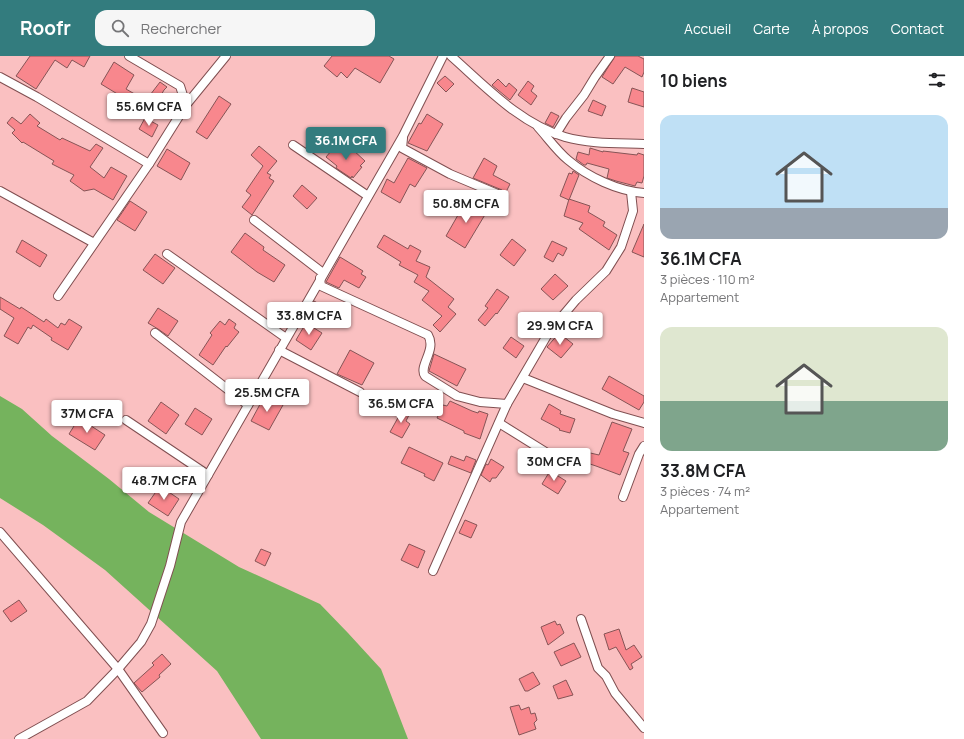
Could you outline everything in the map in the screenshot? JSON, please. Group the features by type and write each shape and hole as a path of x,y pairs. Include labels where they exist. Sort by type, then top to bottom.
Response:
{"street":[{"path":"129,56 180,86 186,105"},
{"path":"58,296 149,164 186,105 226,56"},
{"path":"19,739 87,701 118,669 141,642 151,624 170,566 181,522 321,276 403,136 444,56"},
{"path":"451,56 508,106 536,125 565,137 604,143 644,144"},
{"path":"556,134 610,56"},
{"path":"0,77 37,97 149,164"},
{"path":"536,125 567,159 589,176 632,192 644,193"},
{"path":"403,136 402,148 450,174 500,195"},
{"path":"293,145 368,196"},
{"path":"0,191 94,243"},
{"path":"433,571 508,404 549,332 576,300 606,271 621,247 633,211 632,192"},
{"path":"254,220 321,276"},
{"path":"167,254 286,338"},
{"path":"321,276 321,286 428,335 431,342 430,352 423,371 425,376 457,396 480,402 508,404"},
{"path":"155,333 248,405"},
{"path":"279,350 360,392"},
{"path":"523,378 613,414 644,423"},
{"path":"126,420 208,475"},
{"path":"499,423 568,466"},
{"path":"623,497 639,454 644,446"},
{"path":"0,532 118,669 163,734"},
{"path":"580,619 598,668 606,676 616,693 644,728"}],"green space":[{"path":"0,396 22,409 52,436 109,479 149,512 239,567 320,604 381,669 408,739 261,739 217,671 105,570 43,525 0,498"}],"building":[{"path":"30,56 90,56 84,67 72,60 67,68 55,60 36,89 16,76"},
{"path":"332,56 389,56 394,59 380,83 355,68 347,78 341,72 337,77 324,66"},
{"path":"615,56 638,56 644,59 644,72 642,77 625,67 613,84 602,77"},
{"path":"114,62 134,75 126,89 145,100 137,115 120,105 124,98 101,84"},
{"path":"445,76 454,84 446,92 437,83"},
{"path":"498,79 506,87 509,83 517,90 510,100 492,85"},
{"path":"528,81 534,86 531,91 537,96 531,105 518,95"},
{"path":"160,82 167,87 156,104 147,99"},
{"path":"632,88 644,92 644,107 628,102"},
{"path":"219,96 231,104 207,139 196,132"},
{"path":"593,100 606,106 602,116 588,111"},
{"path":"551,112 559,116 553,127 545,123"},
{"path":"30,114 40,123 37,126 60,140 62,138 90,151 96,144 103,148 90,167 104,178 111,167 127,176 113,200 94,189 84,191 70,181 74,175 52,164 54,161 23,142 22,143 12,133 15,130 7,123 12,117 21,124"},
{"path":"427,114 443,124 427,151 408,143 419,123 421,124"},
{"path":"145,118 158,125 152,137 139,129"},
{"path":"337,144 348,154 352,149 365,161 360,166 362,167 353,178 352,176 351,178 336,168 337,166 326,157"},
{"path":"259,146 277,161 267,173 271,175 269,178 274,181 252,215 242,207 251,195 246,191 263,166 251,155"},
{"path":"590,148 603,152 637,155 638,153 644,155 644,176 642,183 637,182 635,186 607,178 609,169 587,163 584,165 576,159 578,152 589,155"},
{"path":"167,149 190,163 181,180 157,166"},
{"path":"408,158 427,168 415,187 410,184 400,203 381,192 387,179 394,183"},
{"path":"484,158 497,166 493,175 510,184 505,194 502,190 473,178"},
{"path":"573,171 579,175 569,200 560,196 569,173 572,174"},
{"path":"302,185 317,198 307,209 293,196"},
{"path":"569,199 590,206 588,212 605,222 603,226 617,235 609,250 579,229 583,223 564,216"},
{"path":"130,201 147,212 135,231 117,220"},
{"path":"466,201 486,213 465,248 446,236"},
{"path":"644,224 644,257 632,252"},
{"path":"245,233 264,247 263,250 285,265 274,282 257,272 231,252"},
{"path":"384,235 408,249 410,245 421,251 416,261 430,267 426,277 454,299 448,307 456,314 440,332 433,325 442,316 422,300 429,291 414,282 418,275 399,265 401,262 377,247"},
{"path":"512,239 526,250 514,266 500,255"},
{"path":"22,240 47,255 40,267 16,252"},
{"path":"552,241 567,248 563,256 558,253 553,262 544,257"},
{"path":"155,254 175,268 163,284 143,270"},
{"path":"340,257 363,271 361,274 366,277 359,288 344,280 339,288 326,282"},
{"path":"555,274 568,286 553,300 541,289"},
{"path":"497,289 509,297 497,314 496,313 485,326 478,320 488,308 485,306"},
{"path":"0,297 20,309 21,307 44,322 46,319 58,328 61,323 65,325 69,319 82,327 68,350 51,340 52,338 33,325 31,329 28,327 18,344 4,336 14,318 0,309"},
{"path":"314,301 321,305 311,323 304,319"},
{"path":"158,308 178,321 168,336 148,323"},
{"path":"229,319 236,324 234,328 239,332 227,347 226,346 213,365 199,355 212,335 210,333 220,321 225,325"},
{"path":"306,323 322,333 311,350 296,340"},
{"path":"559,333 573,344 561,358 547,347"},
{"path":"511,337 524,346 516,358 503,348"},
{"path":"350,350 374,363 362,385 337,374"},
{"path":"434,354 466,369 457,386 429,371"},
{"path":"609,376 644,396 644,402 639,410 602,389"},
{"path":"265,395 283,405 269,430 251,421"},
{"path":"450,401 472,411 478,413 479,411 488,414 480,439 464,433 464,431 437,418 443,405 447,406"},
{"path":"161,402 179,415 166,434 148,421"},
{"path":"549,404 561,411 560,414 575,419 570,433 559,430 560,429 541,419"},
{"path":"404,407 411,411 406,421 410,424 402,438 390,432"},
{"path":"195,408 212,419 202,435 185,424"},
{"path":"79,418 105,435 95,450 69,434"},
{"path":"612,422 632,429 623,451 629,453 620,475 584,462 586,452 599,455"},
{"path":"409,447 443,463 434,481 424,476 425,474 401,463"},
{"path":"451,456 464,461 466,456 476,460 471,473 448,464"},
{"path":"491,459 504,467 496,478 492,478 490,482 481,475 486,464 488,465"},
{"path":"550,471 566,481 558,494 542,484"},
{"path":"160,486 179,499 168,516 148,503"},
{"path":"465,520 477,525 471,538 459,533"},
{"path":"409,544 425,551 418,568 401,560"},
{"path":"261,549 271,553 265,566 255,561"},
{"path":"19,600 27,611 11,622 3,611"},
{"path":"555,621 557,625 560,624 564,633 548,645 541,627"},
{"path":"619,629 626,650 634,645 642,657 631,664 633,668 630,670 616,647 609,650 604,634"},
{"path":"574,643 581,657 561,666 554,652"},
{"path":"162,654 171,664 159,675 160,677 142,692 134,683 154,665 152,663"},
{"path":"533,672 540,684 528,691 525,691 519,679"},
{"path":"566,680 573,695 558,699 553,686"},
{"path":"519,705 521,710 529,707 531,714 535,713 537,720 534,723 536,729 519,735 510,707"}]}
